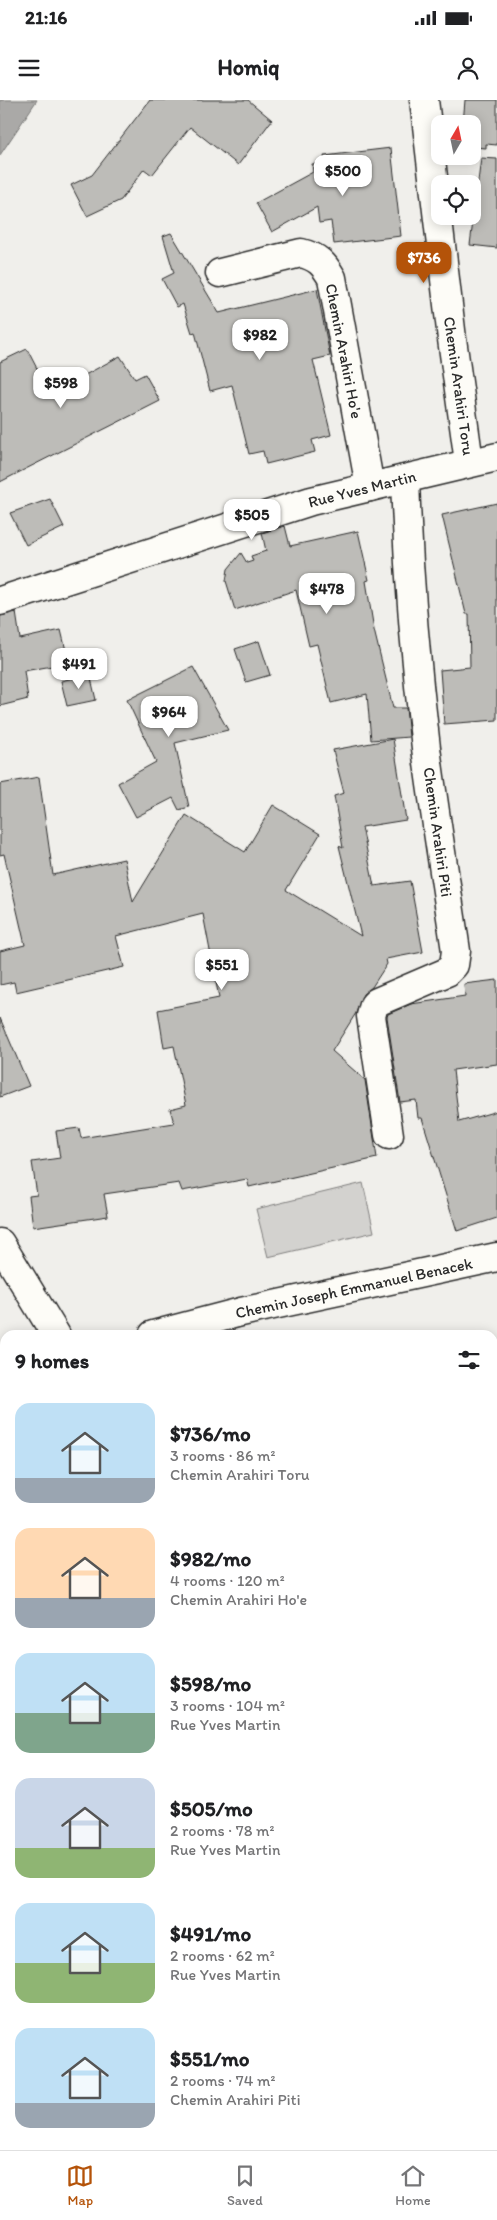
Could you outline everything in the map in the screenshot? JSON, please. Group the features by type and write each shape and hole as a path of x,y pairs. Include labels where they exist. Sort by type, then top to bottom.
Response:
{"street":[{"name":"Chemin Arahiri Toru","path":"424,100 469,462"},
{"name":"Chemin Arahiri Ho'e","path":"220,273 301,253 313,256 324,264 332,278 370,487"},
{"name":"Rue Yves Martin","path":"0,601 237,523 311,501 497,456"},
{"name":"Chemin Arahiri Piti","path":"388,1135 371,1016 373,1007 377,1002 447,972 454,965 456,951 426,748 417,671 408,566 404,479"},
{"path":"0,1243 53,1330"},
{"name":"Chemin Joseph Emmanuel Benacek","path":"172,1330 241,1312 497,1257"}],"shaded area":[{"path":"0,100 37,100 0,155"},
{"path":"363,1183 374,1232 268,1257 256,1209"}],"building":[{"path":"150,100 248,100 272,120 238,165 190,127 152,175 144,169 121,200 87,216 71,185 92,175"},
{"path":"465,100 497,100 497,145 486,144 486,148 481,148 481,115 464,115"},
{"path":"391,148 401,236 334,244 331,221 319,223 317,207 272,232 256,203 313,172 312,164 325,163 324,156"},
{"path":"481,158 497,159 497,248 470,245 473,225 481,225 481,175 479,175"},
{"path":"171,233 219,313 317,289 330,356 313,360 331,435 312,440 315,452 266,464 263,451 249,454 232,385 210,391 195,332 192,333 183,304 177,307 162,279 174,273 163,236"},
{"path":"27,349 50,394 120,356 135,379 145,374 160,401 0,482 0,362"},
{"path":"50,499 64,527 26,545 10,513"},
{"path":"497,503 497,720 444,724 440,670 470,667 469,614 466,614 442,515"},
{"path":"285,526 290,546 358,531 369,580 366,581 374,630 393,708 406,708 409,737 371,740 367,694 331,703 317,644 309,646 296,590 235,610 226,581 228,569 241,553 247,563 253,561 251,556 266,551 262,533"},
{"path":"16,612 20,639 61,630 69,663 24,671 28,699 0,706 0,616"},
{"path":"259,641 270,675 246,682 235,649"},
{"path":"193,667 228,730 175,743 189,807 179,810 173,798 136,817 118,783 156,762 127,700"},
{"path":"90,674 96,700 67,706 61,681"},
{"path":"393,739 406,820 362,827 374,886 410,881 423,952 386,959 387,964 372,987 363,994 356,1013 332,1051 365,1080 377,1158 249,1187 247,1179 182,1191 179,1183 104,1194 108,1216 33,1227 29,1196 37,1195 32,1162 60,1158 56,1131 79,1128 81,1138 174,1123 170,1109 186,1105 174,1046 164,1048 158,1010 219,998 203,914 116,936 124,967 16,992 14,982 0,985 0,951 25,945 4,854 0,855 0,784 39,777 53,875 124,859 133,902 186,815 245,852 273,805 320,834 286,890 361,936 339,846 343,848 334,796 344,793 333,750"},
{"path":"497,980 497,1064 453,1070 459,1122 497,1111 497,1218 457,1231 422,1118 418,1118 416,1100 400,1102 387,1017 388,1014 411,1004 465,996 464,984"},
{"path":"0,1018 29,1086 0,1097"}]}
